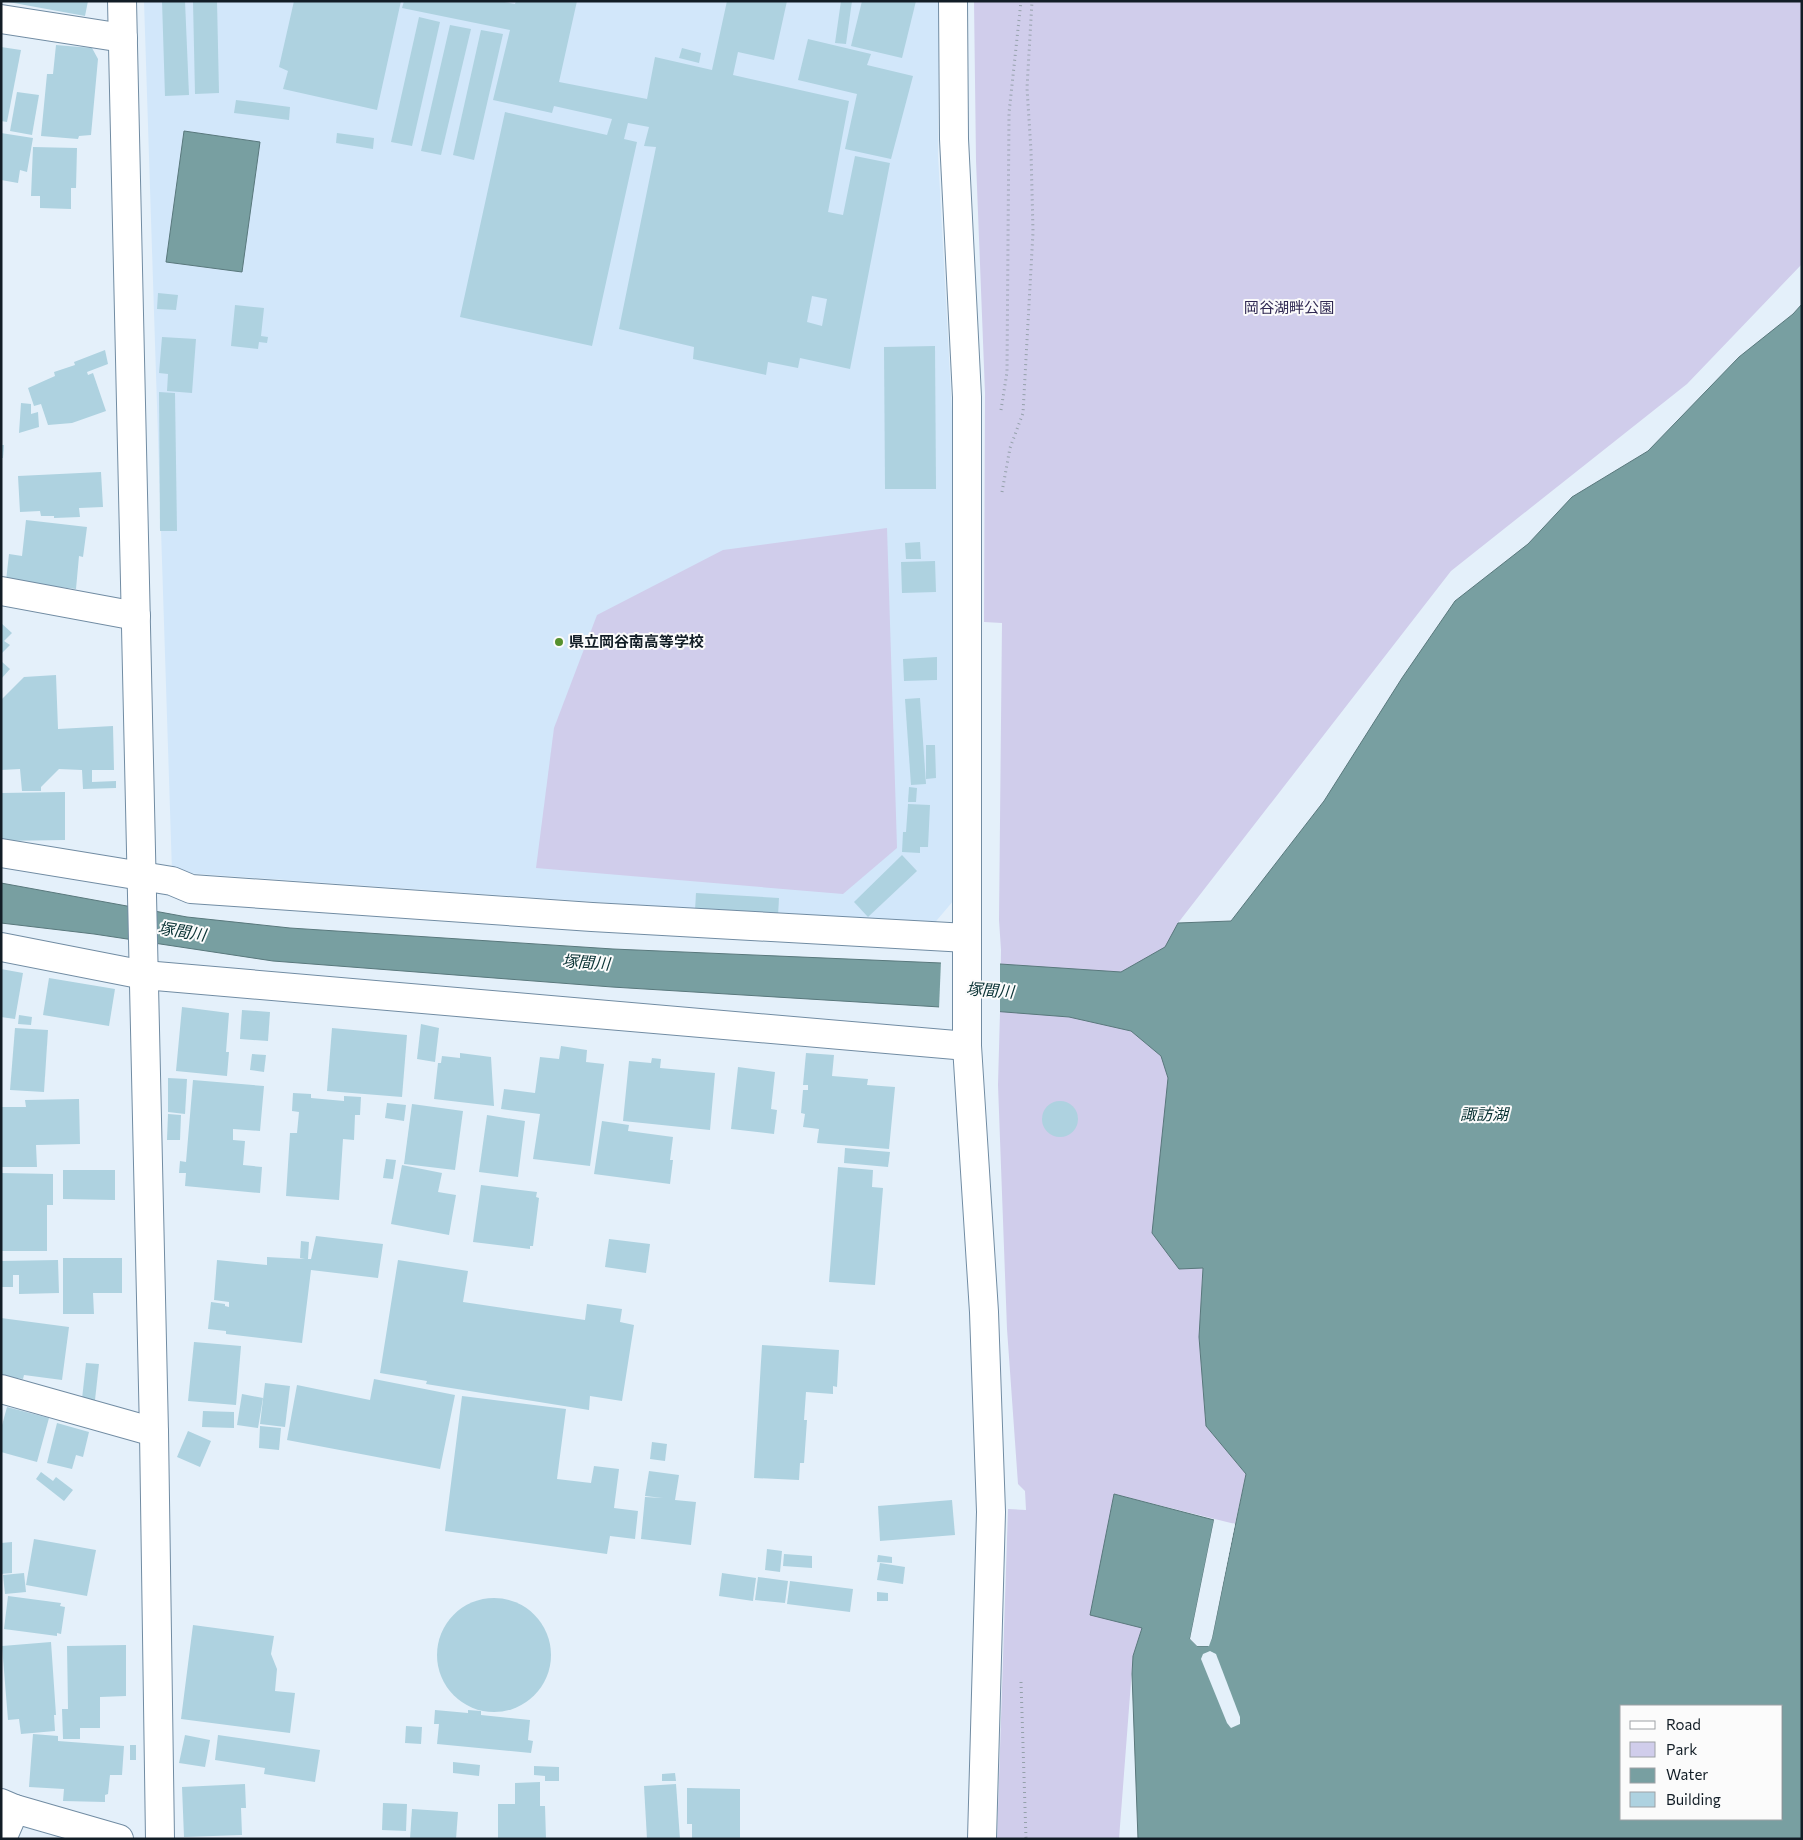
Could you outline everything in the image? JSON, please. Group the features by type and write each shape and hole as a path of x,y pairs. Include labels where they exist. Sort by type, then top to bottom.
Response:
{"street":[{"path":"122,1 154,1432 160,1839"},
{"path":"953,1 954,139 967,397 967,1036 984,1312 991,1512 982,1839"},
{"path":"1,18 123,38"},
{"path":"1,591 136,616"},
{"path":"1,853 141,880 172,881 191,889 967,945"},
{"path":"1,947 143,966 967,1036"},
{"path":"1,1388 154,1432"},
{"path":"2,1839 8,1806 119,1839"}],"path":[{"path":"1001,500 1003,477 1010,448 1023,413 1033,232 1031,151 1026,88 1032,1"}],"shaded area":[{"name":"県立岡谷南高等学校","path":"144,1 939,1 938,154 952,412 954,900 932,926 172,872"}],"green space":[{"name":"岡谷湖畔公園","path":"974,1 1802,1 1802,264 1687,384 1451,571 1178,923 1203,1267 1199,1337 1206,1426 1246,1474 1235,1524 1114,1494 1142,1628 1133,1656 1119,1839 997,1839 1008,1509 1026,1510 1025,1491 1018,1484 1007,1329 998,1085 1001,950 999,920 1002,623 984,622 985,393 976,161"},
{"path":"887,528 897,848 843,894 536,868 554,728 597,615 723,550"}],"water":[{"path":"184,131 260,142 242,272 166,262"},
{"name":"諏訪湖","path":"1802,304 1802,1839 1138,1839 1132,1674 1133,1656 1142,1628 1090,1615 1114,1494 1214,1520 1190,1639 1197,1646 1208,1646 1212,1638 1246,1474 1206,1426 1199,1337 1203,1268 1179,1269 1152,1233 1168,1078 1161,1056 1131,1031 1069,1017 940,1007 612,987 273,961 94,934 1,923 1,883 187,917 290,928 613,949 1000,964 1121,972 1165,947 1178,923 1231,921 1324,801 1402,678 1455,601 1528,544 1572,497 1648,451 1739,357 1793,314"}],"pier":[{"path":"941,961 1000,961 1000,1014 939,1009"},
{"path":"1214,1520 1217,1520 1193,1638 1198,1644 1207,1644 1210,1637 1233,1523 1235,1524 1212,1638 1209,1646 1197,1646 1190,1639"},
{"path":"1210,1651 1216,1654 1240,1717 1240,1724 1231,1728 1227,1723 1201,1659 1203,1654"}],"building":[{"path":"3,1 88,1 85,16"},
{"path":"162,1 185,1 189,95 165,96"},
{"path":"193,1 217,1 219,93 195,94"},
{"path":"294,1 401,1 377,110 283,89 288,71 279,67"},
{"path":"404,1 499,1 515,4 516,1 577,1 559,82 647,99 655,57 712,70 727,1 787,1 774,60 738,52 733,75 849,101 828,212 843,215 855,156 890,163 850,369 800,358 798,368 768,362 766,375 693,359 694,347 619,329 656,147 644,146 649,127 628,123 624,139 637,142 592,346 460,317 505,112 607,135 612,119 554,106 552,113 493,100 510,30 402,8","holes":["812,296 827,299 822,326 807,322"]},
{"path":"841,1 852,1 846,44 835,43"},
{"path":"862,1 916,1 902,58 851,46"},
{"path":"419,17 440,22 412,146 391,142"},
{"path":"450,25 471,29 441,155 421,151"},
{"path":"481,30 503,34 474,160 453,155"},
{"path":"808,39 871,54 867,65 913,76 891,159 845,149 857,94 798,80"},
{"path":"56,45 92,48 98,59 91,135 79,136 78,139 41,136 47,74 53,74"},
{"path":"1,47 21,50 7,122 1,121"},
{"path":"682,48 701,53 699,63 679,58"},
{"path":"17,92 39,95 32,135 10,131"},
{"path":"236,100 290,107 289,120 234,113"},
{"path":"1,133 33,138 27,172 20,170 18,183 1,180"},
{"path":"337,133 374,138 373,149 336,143"},
{"path":"33,147 77,148 76,188 71,188 71,209 40,208 40,196 31,196"},
{"path":"158,293 178,295 176,310 157,309"},
{"path":"235,305 264,308 261,336 268,337 267,343 259,342 258,349 231,346"},
{"path":"162,337 196,339 192,393 167,391 168,374 159,373"},
{"path":"935,346 936,489 885,489 884,347"},
{"path":"105,350 108,364 87,372 88,375 93,373 106,411 72,423 48,425 41,404 34,406 28,388 55,376 54,372 75,365 74,362"},
{"path":"159,392 175,393 177,531 160,531"},
{"path":"21,403 31,404 31,414 38,412 39,427 19,433"},
{"path":"1,445 4,445 3,458 1,458"},
{"path":"101,472 103,507 79,508 80,517 54,518 54,516 41,516 40,511 20,512 18,476"},
{"path":"26,520 87,527 83,557 79,556 76,589 6,581 9,554 22,556"},
{"path":"920,542 921,559 906,559 905,543"},
{"path":"935,561 936,592 902,593 901,562"},
{"path":"1,623 12,633 4,641 10,645 1,654"},
{"path":"937,657 937,680 904,681 903,659"},
{"path":"1,661 10,669 1,679"},
{"path":"56,675 58,729 113,726 114,770 92,770 92,782 116,781 116,788 83,789 82,770 59,769 41,787 41,791 22,791 20,769 1,770 1,700 24,677"},
{"path":"920,698 926,784 911,785 905,699"},
{"path":"926,745 935,745 936,778 926,779"},
{"path":"909,787 917,788 916,802 908,802"},
{"path":"65,792 65,840 1,841 1,793"},
{"path":"908,804 930,805 928,847 920,847 920,853 902,852"},
{"path":"902,855 917,871 868,917 854,902"},
{"path":"696,893 779,898 778,916 695,911"},
{"path":"1,969 23,973 15,1019 1,1017"},
{"path":"49,978 115,989 109,1026 43,1015"},
{"path":"182,1007 229,1013 226,1052 229,1052 227,1076 176,1071"},
{"path":"242,1010 270,1012 268,1041 240,1039"},
{"path":"19,1015 32,1017 31,1025 18,1024"},
{"path":"421,1024 439,1028 435,1062 417,1059"},
{"path":"15,1028 48,1030 44,1092 10,1090"},
{"path":"332,1028 407,1035 402,1097 327,1091"},
{"path":"561,1046 587,1050 586,1062 604,1064 590,1166 533,1159 540,1114 501,1109 504,1089 535,1093 540,1057 559,1059"},
{"path":"460,1053 491,1057 494,1106 434,1099 438,1063 441,1063 442,1056 460,1058"},
{"path":"806,1053 834,1055 832,1076 868,1079 867,1085 895,1087 889,1149 817,1143 819,1129 803,1127 805,1114 801,1113 803,1090 808,1090 808,1085 803,1085"},
{"path":"252,1054 266,1055 264,1072 250,1070"},
{"path":"652,1058 661,1059 660,1068 715,1073 710,1130 623,1121 629,1061 651,1063"},
{"path":"738,1067 775,1072 771,1109 777,1110 774,1134 731,1129"},
{"path":"168,1078 187,1079 185,1114 168,1112"},
{"path":"193,1080 264,1086 260,1131 233,1129 233,1140 245,1141 243,1165 262,1167 260,1193 185,1186 186,1173 179,1173 180,1161 186,1162"},
{"path":"293,1093 311,1094 311,1098 344,1101 344,1096 361,1097 360,1115 355,1115 354,1140 343,1139 339,1200 286,1196 290,1133 297,1133 299,1112 292,1111"},
{"path":"79,1099 80,1144 36,1145 37,1167 2,1167 1,1107 26,1107 25,1100"},
{"path":"1060,1101 1067,1102 1073,1106 1077,1112 1077,1126 1073,1132 1067,1136 1060,1137 1053,1136 1047,1132 1043,1126 1042,1119 1043,1112 1047,1106 1053,1102"},
{"path":"387,1103 406,1105 404,1121 385,1118"},
{"path":"412,1104 463,1111 455,1170 404,1164"},
{"path":"168,1114 181,1115 180,1140 167,1140"},
{"path":"487,1115 525,1121 518,1177 479,1172"},
{"path":"602,1121 629,1125 628,1131 673,1137 670,1160 673,1160 670,1184 594,1174"},
{"path":"845,1148 890,1152 888,1167 844,1163"},
{"path":"386,1159 396,1160 393,1179 383,1178"},
{"path":"402,1165 442,1173 438,1192 456,1195 449,1235 391,1224"},
{"path":"838,1167 873,1170 872,1187 883,1188 875,1285 829,1282"},
{"path":"63,1170 115,1170 115,1200 63,1199"},
{"path":"1,1173 53,1174 53,1205 47,1205 47,1251 1,1251"},
{"path":"481,1185 537,1192 536,1197 539,1198 533,1246 530,1246 530,1249 473,1242"},
{"path":"316,1236 383,1244 378,1278 311,1270 302,1343 226,1334 226,1331 208,1329 211,1302 225,1304 225,1306 229,1307 229,1302 214,1300 217,1260 267,1265 267,1257 305,1259 300,1258 301,1241 309,1242 308,1259 311,1259"},
{"path":"609,1239 650,1244 646,1273 605,1267"},
{"path":"63,1258 122,1258 122,1293 93,1293 94,1314 63,1314"},
{"path":"58,1260 59,1293 19,1294 19,1275 13,1275 13,1287 1,1287 1,1261"},
{"path":"398,1260 468,1271 463,1302 585,1320 587,1304 622,1309 620,1322 634,1325 622,1401 590,1396 589,1410 426,1384 427,1381 380,1373"},
{"path":"1,1318 69,1327 62,1380 24,1375 23,1379 1,1376"},
{"path":"194,1342 241,1346 236,1405 188,1401"},
{"path":"762,1345 839,1350 837,1387 833,1386 833,1394 806,1392 804,1420 807,1420 804,1463 800,1463 799,1480 754,1478"},
{"path":"86,1363 99,1364 95,1400 82,1399"},
{"path":"374,1379 455,1395 440,1469 287,1440 297,1385 370,1400"},
{"path":"265,1383 290,1386 285,1427 260,1424"},
{"path":"242,1394 263,1398 258,1428 237,1425"},
{"path":"462,1396 566,1409 557,1479 591,1483 594,1466 619,1469 614,1508 638,1511 635,1539 610,1536 607,1554 445,1531"},
{"path":"7,1407 49,1418 37,1462 1,1452 1,1429"},
{"path":"203,1411 234,1412 234,1428 202,1427"},
{"path":"57,1423 89,1432 83,1457 76,1455 72,1469 47,1463"},
{"path":"260,1426 281,1428 279,1450 259,1448"},
{"path":"188,1431 211,1441 200,1467 177,1457"},
{"path":"652,1442 667,1444 665,1461 650,1459"},
{"path":"649,1471 679,1475 675,1500 696,1502 691,1545 641,1539 645,1497 663,1498 645,1496"},
{"path":"41,1472 53,1481 56,1477 73,1490 64,1501 36,1479"},
{"path":"952,1500 955,1535 880,1541 878,1506"},
{"path":"34,1539 96,1550 87,1596 26,1585"},
{"path":"12,1542 12,1573 1,1574 1,1543"},
{"path":"767,1549 782,1551 780,1572 765,1570"},
{"path":"784,1554 812,1556 812,1568 783,1566"},
{"path":"878,1555 892,1557 892,1563 877,1562"},
{"path":"880,1563 905,1567 903,1584 877,1580"},
{"path":"24,1573 26,1592 5,1594 3,1575"},
{"path":"722,1573 756,1578 753,1601 719,1596"},
{"path":"758,1577 788,1581 785,1603 755,1600"},
{"path":"790,1581 853,1589 850,1612 787,1604"},
{"path":"877,1592 888,1593 888,1601 877,1601"},
{"path":"8,1596 61,1603 60,1606 65,1607 61,1634 57,1633 57,1636 4,1629"},
{"path":"494,1598 516,1602 535,1614 547,1633 551,1655 547,1677 535,1696 516,1708 494,1712 472,1708 453,1696 441,1677 437,1655 441,1633 453,1614 472,1602"},
{"path":"193,1625 274,1636 271,1654 277,1669 275,1691 295,1693 290,1733 181,1719"},
{"path":"51,1642 56,1715 54,1715 55,1731 21,1734 19,1719 8,1720 2,1646"},
{"path":"126,1645 126,1696 100,1697 100,1728 80,1728 80,1739 63,1739 62,1709 68,1709 67,1646"},
{"path":"435,1710 468,1713 468,1710 481,1711 481,1715 530,1720 528,1740 533,1741 531,1753 437,1744 439,1724 434,1724"},
{"path":"406,1726 422,1727 421,1744 405,1743"},
{"path":"33,1734 58,1736 58,1741 124,1746 122,1775 110,1775 105,1802 63,1801 64,1789 29,1787"},
{"path":"185,1735 210,1740 205,1767 179,1763"},
{"path":"218,1735 320,1750 315,1782 264,1774 265,1768 215,1760"},
{"path":"130,1745 136,1745 136,1760 130,1760"},
{"path":"453,1762 480,1765 479,1776 453,1773"},
{"path":"534,1766 559,1767 559,1781 545,1781 545,1776 534,1775"},
{"path":"675,1773 676,1781 662,1781 662,1774"},
{"path":"540,1782 540,1806 545,1806 546,1839 498,1839 498,1804 515,1804 515,1783"},
{"path":"245,1784 246,1808 241,1808 242,1835 184,1837 182,1787"},
{"path":"676,1784 680,1839 647,1839 644,1786"},
{"path":"687,1788 740,1789 740,1839 692,1839 692,1824 687,1824"},
{"path":"383,1803 407,1804 406,1831 382,1830"},
{"path":"412,1809 458,1812 456,1839 410,1839"}],"place":[{"name":"県立岡谷南高等学校","path":"559,642"}],"water label":[{"name":"塚間川","path":"182,931"},
{"name":"塚間川","path":"586,962"},
{"name":"塚間川","path":"990,990"}]}
